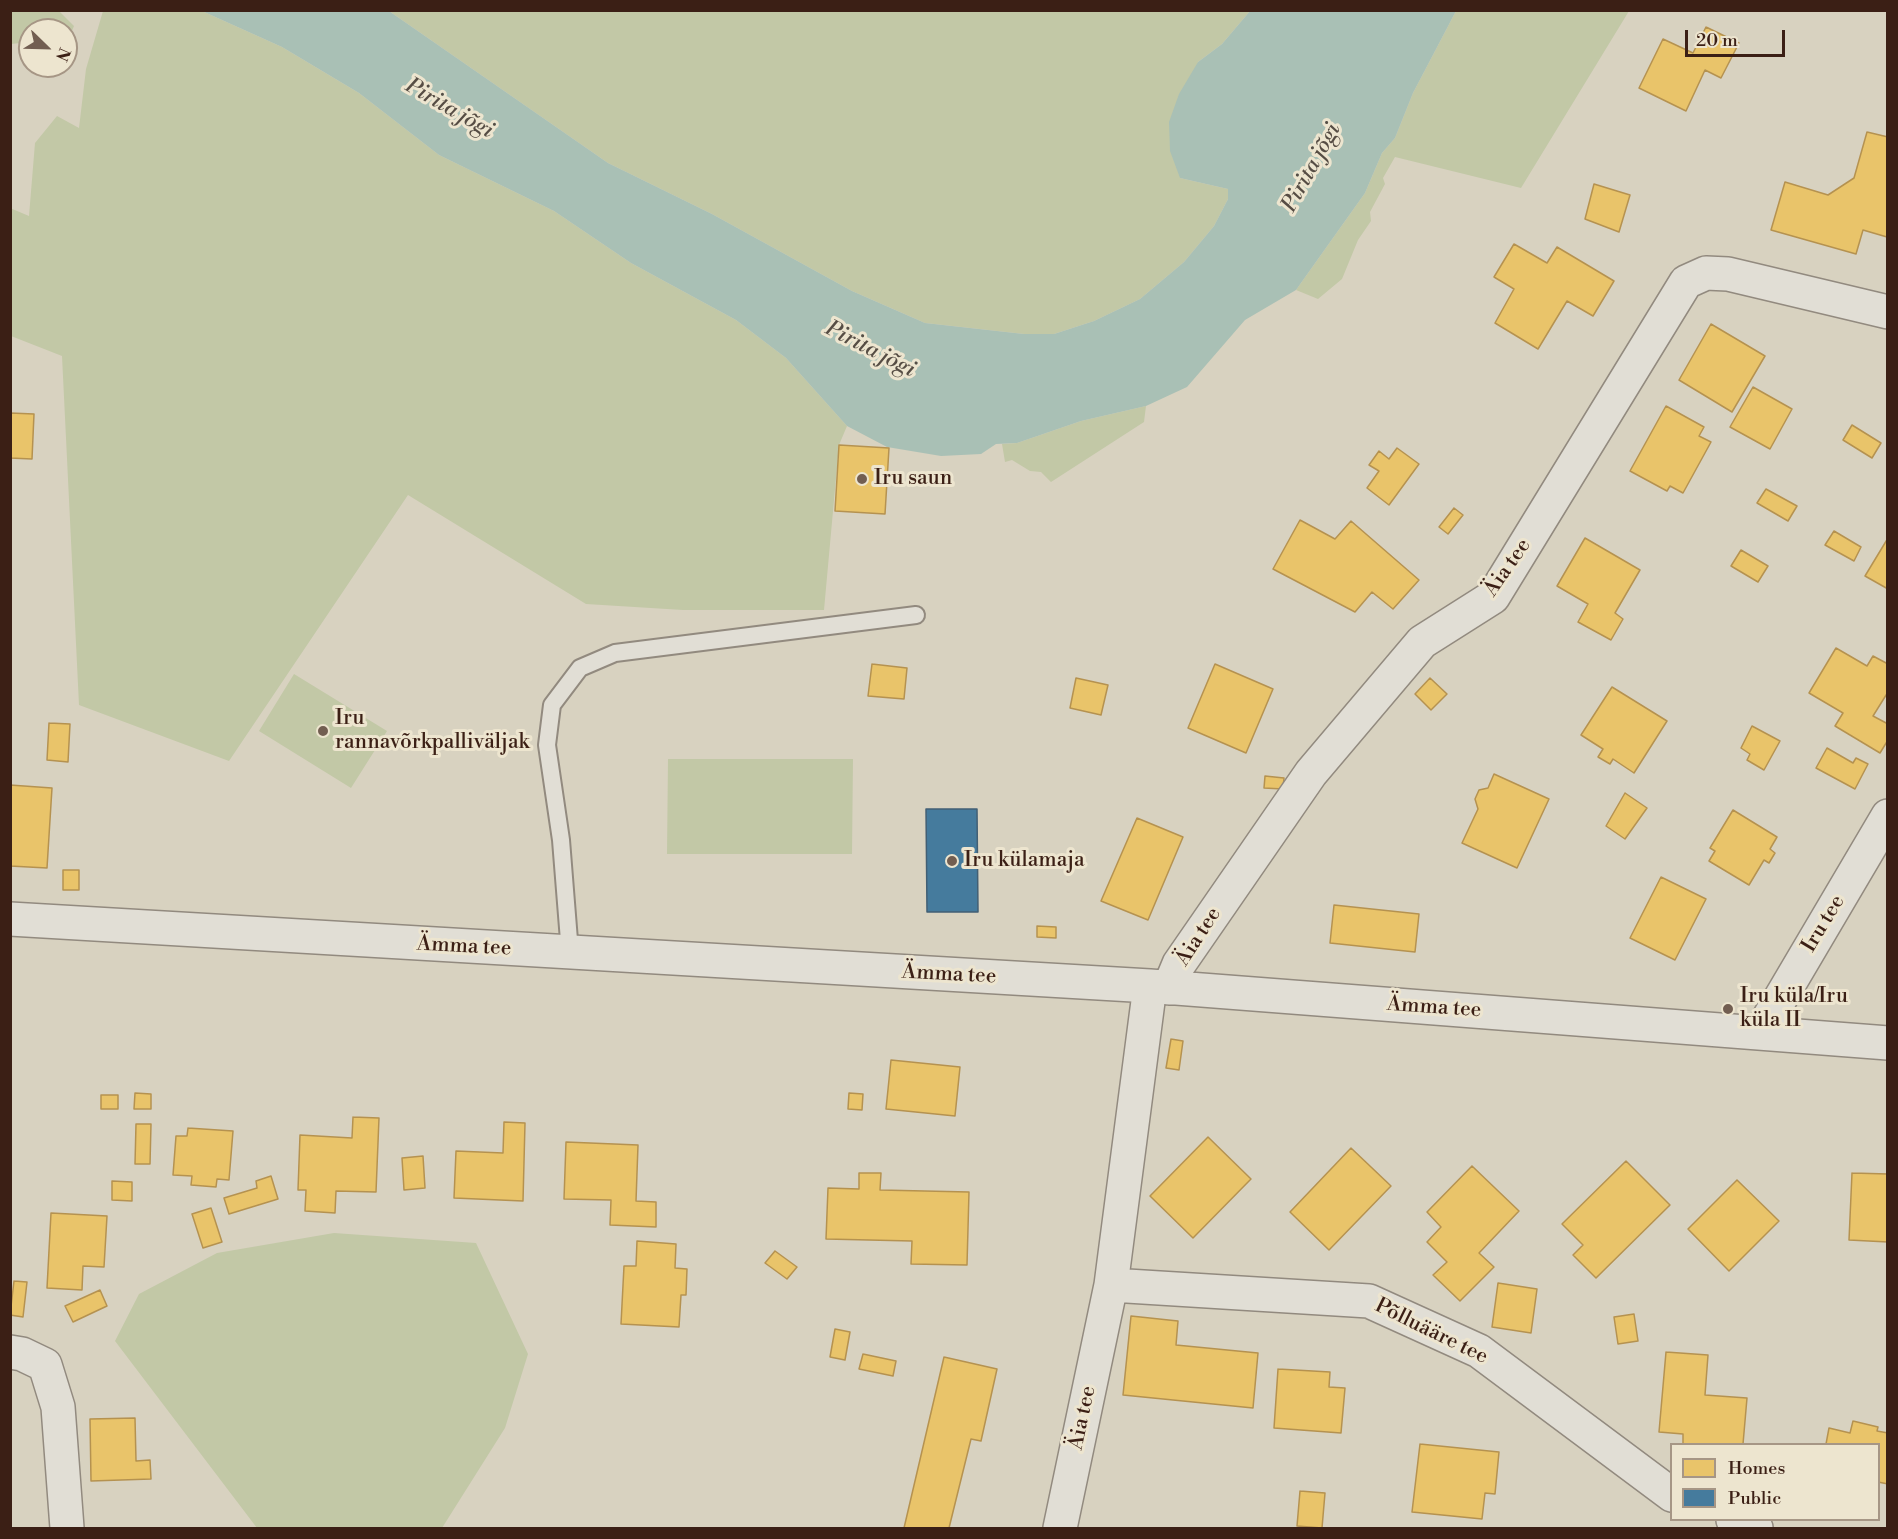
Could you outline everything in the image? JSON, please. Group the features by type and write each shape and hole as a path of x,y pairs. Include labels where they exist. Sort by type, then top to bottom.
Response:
{"street":[{"name":"Äia tee","path":"1060,1528 1112,1285 1160,987 1311,773 1422,642 1493,597 1686,282 1706,273 1728,274 1887,312"},
{"name":"Iru tee","path":"1761,1033 1887,816"},
{"name":"Ämma tee","path":"10,919 1160,987 1887,1043"},
{"name":"Põlluääre tee","path":"1112,1285 1369,1301 1479,1351 1670,1494"},
{"path":"10,1352 22,1354 45,1365 58,1407 67,1528"},
{"path":"1736,1521 1756,1528"}],"lane":[{"path":"570,953 561,840 547,745 552,705 580,668 615,653 916,615"}],"green space":[{"path":"11,10 59,11 66,18 18,18 18,43 11,44"},
{"path":"103,11 202,11 282,47 359,93 439,155 554,211 631,263 736,320 786,358 847,426 839,445 824,610 683,610 586,604 408,495 229,761 79,705 62,356 11,336 10,208 29,216 35,143 57,116 79,128 86,69"},
{"path":"389,11 1250,11 1222,44 1198,62 1180,178 1228,189 1228,199 1214,226 1184,262 1140,299 1094,321 1054,334 1024,334 925,323 852,291 712,214 608,163"},
{"path":"1456,11 1629,11 1521,188 1395,157 1383,178 1385,184 1370,212 1371,221 1358,240 1342,279 1318,299 1296,290 1365,193 1382,153 1395,138 1413,93"},
{"path":"1146,406 1144,422 1051,482 1041,472 1030,471 1012,460 1005,462 1002,444 1017,443 1081,421"},
{"name":"Iru rannavõrkpalliväljak","path":"294,674 387,731 351,788 259,731"},
{"path":"668,759 853,759 852,854 667,854"},
{"path":"334,1233 476,1243 528,1354 505,1428 442,1528 257,1528 115,1341 139,1294 217,1253"}],"water":[{"name":"Pirita jõgi","path":"202,11 389,11 608,163 712,214 852,291 925,323 1024,334 1054,334 1094,321 1140,299 1184,262 1214,226 1228,199 1228,189 1180,178 1170,151 1169,122 1179,94 1198,62 1222,44 1250,11 1456,11 1413,93 1395,138 1382,153 1365,193 1296,290 1245,320 1187,387 1146,406 1081,421 1017,443 996,444 981,454 941,456 887,447 847,426 786,358 736,320 631,263 554,211 439,155 359,93 282,47"}],"building: Homes":[{"path":"1706,27 1739,43 1721,78 1705,70 1686,111 1639,88 1663,39 1693,53"},
{"path":"1867,132 1888,137 1887,237 1863,230 1856,254 1771,230 1785,182 1828,195 1854,178"},
{"path":"1594,184 1630,195 1619,232 1585,219"},
{"path":"1514,244 1547,263 1557,247 1614,281 1593,316 1567,301 1538,349 1495,323 1514,289 1494,277"},
{"path":"1711,324 1765,356 1732,412 1679,380"},
{"path":"1753,387 1792,409 1770,449 1730,427"},
{"path":"1666,406 1704,427 1699,436 1711,442 1683,493 1670,486 1667,491 1630,471"},
{"path":"10,413 34,414 32,459 10,458"},
{"path":"1852,425 1881,443 1872,458 1843,440"},
{"name":"Iru saun","path":"839,445 889,448 885,514 835,511"},
{"path":"1397,448 1419,464 1389,505 1367,488 1379,471 1369,465 1379,451 1389,459"},
{"path":"1766,489 1797,506 1788,521 1757,503"},
{"path":"1454,508 1463,515 1448,534 1439,527"},
{"path":"1300,520 1335,539 1351,521 1419,580 1393,609 1372,592 1355,612 1273,569"},
{"path":"1834,531 1861,547 1854,561 1825,545"},
{"path":"1585,538 1640,570 1615,613 1623,619 1611,640 1578,622 1588,604 1557,586"},
{"path":"1888,538 1888,589 1865,576"},
{"path":"1741,550 1768,566 1758,582 1731,566"},
{"path":"1836,648 1867,666 1873,656 1888,664 1888,692 1873,716 1888,724 1888,740 1880,753 1835,726 1843,713 1809,693"},
{"path":"872,664 907,668 904,699 868,696"},
{"path":"1215,664 1273,689 1246,753 1188,728"},
{"path":"1076,678 1108,685 1101,715 1070,708"},
{"path":"1430,678 1447,694 1431,710 1415,694"},
{"path":"1612,687 1667,721 1634,773 1613,759 1610,764 1598,757 1603,749 1581,735"},
{"path":"49,723 70,724 68,762 47,760"},
{"path":"1752,726 1780,741 1764,770 1747,760 1750,754 1741,748"},
{"path":"1827,748 1853,763 1856,758 1868,764 1855,789 1816,768"},
{"path":"1494,774 1549,799 1517,868 1462,843 1478,809 1475,799 1479,790 1488,788"},
{"path":"1265,776 1284,778 1283,789 1264,788"},
{"path":"10,785 52,788 47,868 10,866"},
{"path":"1625,793 1647,808 1625,839 1606,826"},
{"path":"1733,810 1777,837 1770,849 1775,853 1769,863 1764,860 1749,885 1709,861 1715,851 1710,848"},
{"path":"1137,818 1183,837 1148,920 1101,901"},
{"path":"63,870 79,870 79,890 63,890"},
{"path":"1661,877 1706,899 1675,960 1630,938"},
{"path":"1334,905 1419,914 1415,952 1330,943"},
{"path":"1037,926 1056,927 1056,938 1037,937"},
{"path":"1171,1039 1183,1041 1179,1070 1166,1068"},
{"path":"891,1060 960,1067 955,1116 886,1109"},
{"path":"135,1093 151,1094 151,1109 134,1109"},
{"path":"849,1093 863,1094 862,1110 848,1109"},
{"path":"101,1095 118,1095 118,1109 101,1109"},
{"path":"353,1117 379,1118 376,1192 336,1191 335,1213 305,1211 306,1190 298,1190 300,1135 352,1138"},
{"path":"504,1122 525,1123 523,1201 454,1198 456,1151 503,1153"},
{"path":"136,1124 151,1124 150,1164 135,1164"},
{"path":"188,1128 233,1131 229,1180 217,1179 216,1187 191,1185 192,1176 173,1175 176,1136 187,1136"},
{"path":"1208,1137 1251,1179 1193,1238 1150,1196"},
{"path":"566,1142 638,1145 636,1201 656,1202 656,1227 610,1225 611,1200 564,1199"},
{"path":"1351,1148 1391,1186 1329,1250 1290,1212"},
{"path":"423,1156 425,1188 404,1190 402,1158"},
{"path":"1626,1161 1670,1205 1596,1278 1573,1255 1583,1245 1562,1224"},
{"path":"1472,1166 1519,1211 1479,1253 1494,1267 1460,1301 1433,1275 1447,1262 1427,1242 1441,1227 1427,1212"},
{"path":"859,1173 881,1173 880,1190 969,1192 967,1265 911,1264 912,1241 826,1239 828,1188 859,1189"},
{"path":"1852,1173 1888,1174 1888,1242 1849,1240"},
{"path":"271,1176 278,1199 229,1214 224,1198 257,1188 256,1181"},
{"path":"1737,1180 1779,1221 1729,1271 1688,1229"},
{"path":"112,1181 132,1182 132,1201 112,1200"},
{"path":"211,1208 222,1242 203,1248 192,1214"},
{"path":"51,1213 107,1216 104,1267 83,1266 82,1290 47,1288"},
{"path":"637,1241 676,1244 675,1268 687,1269 686,1295 681,1295 679,1327 621,1324 624,1266 636,1266"},
{"path":"775,1251 797,1267 787,1279 765,1263"},
{"path":"14,1281 27,1282 23,1317 10,1315"},
{"path":"1498,1283 1537,1289 1531,1333 1492,1327"},
{"path":"100,1290 107,1306 73,1322 65,1306"},
{"path":"1634,1314 1638,1341 1618,1344 1614,1317"},
{"path":"1131,1316 1178,1321 1176,1345 1258,1353 1253,1408 1123,1395"},
{"path":"835,1329 850,1332 845,1360 830,1357"},
{"path":"1666,1352 1708,1355 1705,1395 1747,1398 1743,1443 1683,1443 1683,1434 1659,1432"},
{"path":"863,1354 896,1361 893,1376 859,1369"},
{"path":"944,1357 997,1369 981,1441 971,1439 949,1528 904,1528"},
{"path":"1278,1369 1330,1372 1329,1387 1345,1388 1341,1433 1274,1428"},
{"path":"135,1418 136,1461 150,1460 151,1479 91,1481 90,1419"},
{"path":"1853,1421 1878,1427 1877,1431 1888,1433 1888,1484 1880,1482 1880,1443 1826,1443 1829,1428 1850,1433"},
{"path":"1420,1444 1499,1452 1495,1494 1485,1493 1482,1519 1412,1512"},
{"path":"1300,1491 1325,1493 1322,1528 1297,1526"}],"building: Public":[{"name":"Iru külamaja","path":"926,809 977,809 978,912 927,912"}],"place":[{"name":"Iru saun","path":"862,479"},
{"name":"Iru rannavõrkpalliväljak","path":"323,731"},
{"name":"Iru külamaja","path":"952,861"},
{"name":"Iru küla/Iru küla II","path":"1728,1009"}]}
